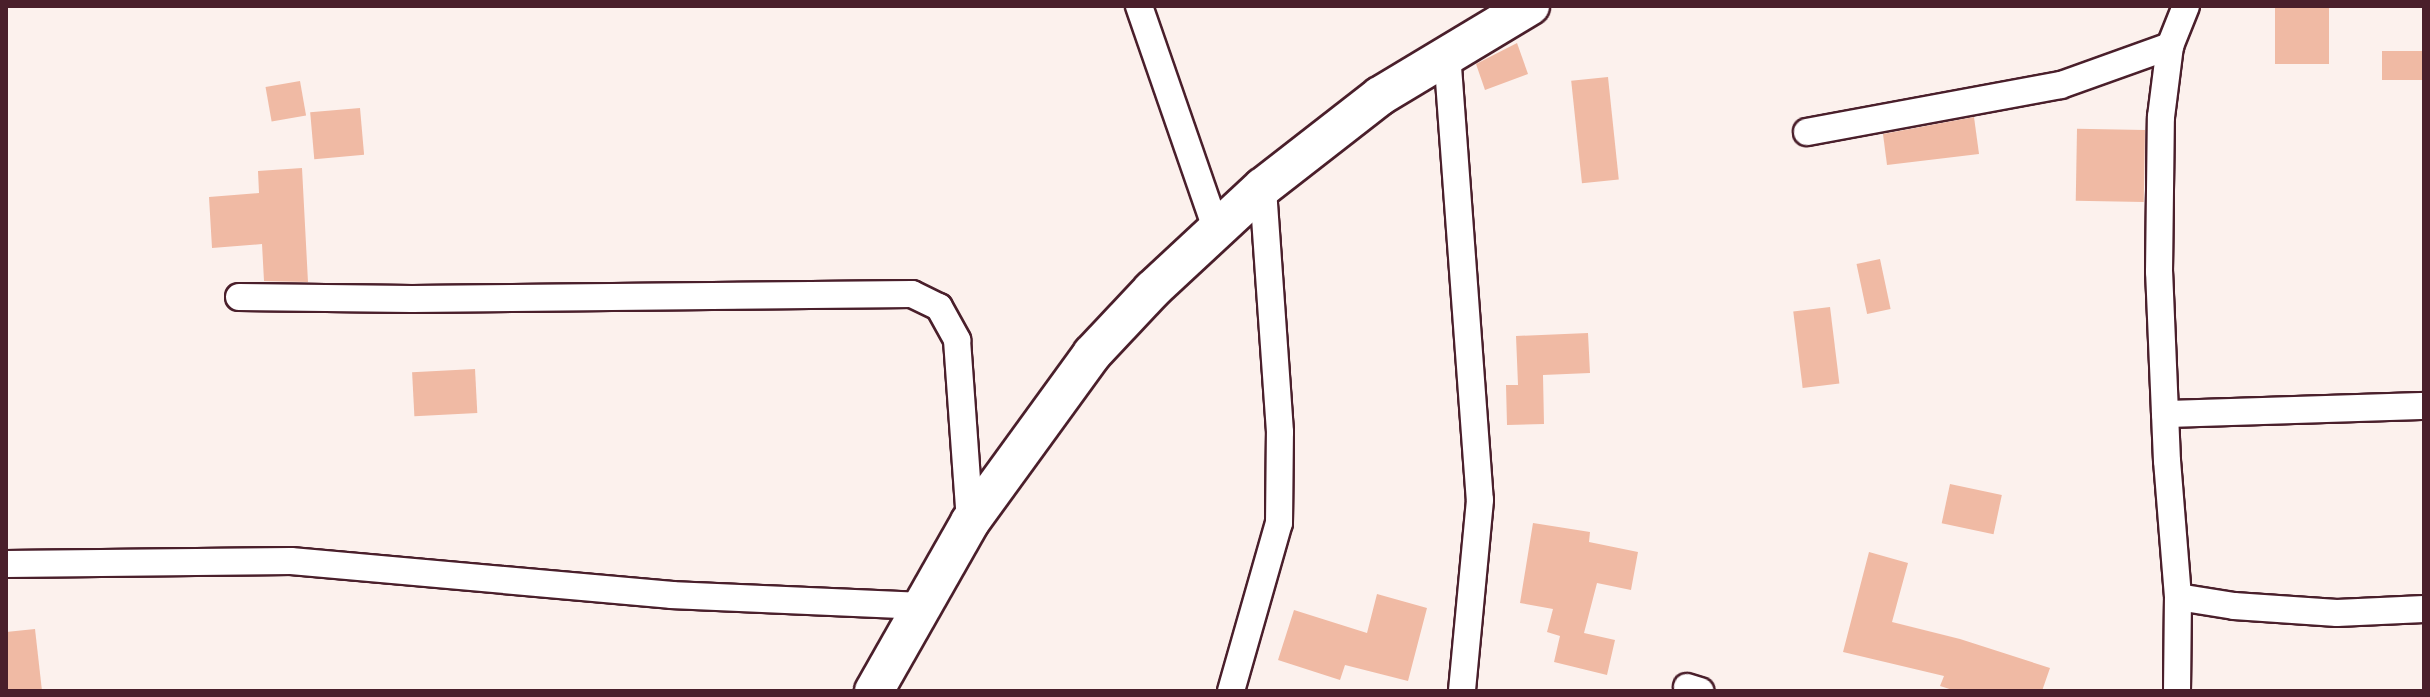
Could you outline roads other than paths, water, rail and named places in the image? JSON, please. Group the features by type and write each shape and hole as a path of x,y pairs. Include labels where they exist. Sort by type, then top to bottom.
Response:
{"street":[{"path":"1139,6 1216,228"},
{"path":"874,691 970,522 1092,354 1216,228 1263,187 1380,96 1447,53 1530,6"},
{"path":"2177,691 2178,597 2159,272 2161,117 2170,46 2186,6"},
{"path":"1807,132 2061,85 2170,46"},
{"path":"1447,53 1480,500 1462,691"},
{"path":"1231,691 1279,523 1280,432 1263,187"},
{"path":"239,297 412,299 912,294 939,307 957,340 970,522"},
{"path":"2165,414 2424,406"},
{"path":"6,564 291,561 672,595 922,606"},
{"path":"2178,597 2234,606 2337,613 2424,609"}]}
